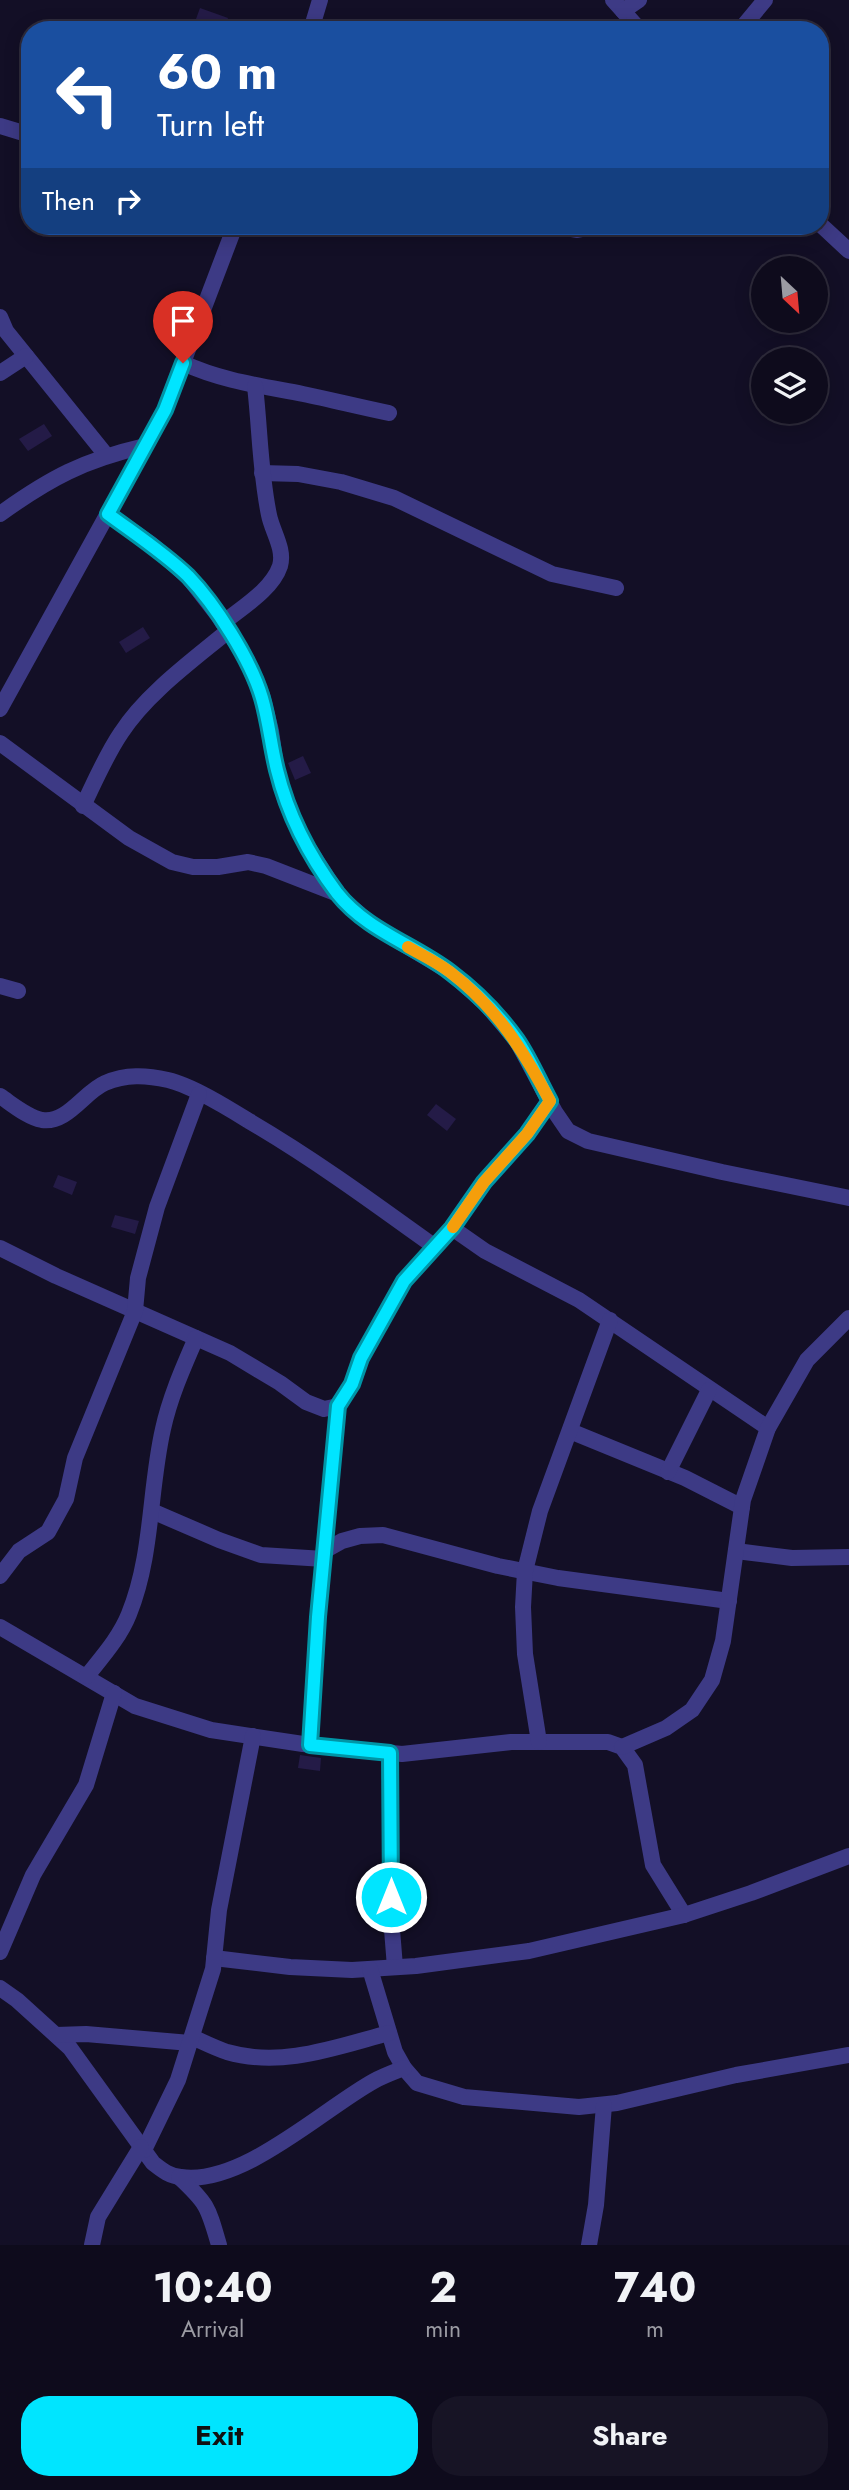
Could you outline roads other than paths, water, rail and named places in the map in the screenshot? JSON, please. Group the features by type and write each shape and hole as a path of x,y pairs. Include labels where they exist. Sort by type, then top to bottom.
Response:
{"street":[{"path":"314,21 320,0"},
{"path":"632,21 618,5 639,0"},
{"path":"748,21 765,0"},
{"path":"0,126 21,132"},
{"path":"829,232 849,251"},
{"path":"0,709 165,410 232,235"},
{"path":"0,317 6,331 106,455"},
{"path":"0,373 26,356"},
{"path":"183,363 209,375 389,413"},
{"path":"83,806 122,731 145,704 272,579 280,565 281,552 271,523 262,473 255,386"},
{"path":"0,514 38,487 73,468 106,455 145,446"},
{"path":"262,473 298,474 341,482 394,498 552,574 616,589"},
{"path":"108,514 151,544 189,578 243,653 262,695 285,799 304,841 338,894 373,926 450,972 486,1004 517,1041 568,1130 588,1141 849,1198"},
{"path":"0,743 129,838 172,862 193,867 248,862 338,894"},
{"path":"0,986 18,990"},
{"path":"0,1097 42,1120 55,1119 68,1112 102,1084 123,1077 138,1076 171,1081 237,1114 339,1177 435,1247"},
{"path":"0,1576 19,1551 48,1532 66,1499 75,1458 135,1311 138,1278 157,1207 199,1094"},
{"path":"310,1745 338,1406 352,1384 361,1358 404,1281 452,1228 484,1182 527,1134 550,1101"},
{"path":"452,1228 485,1251 579,1300 768,1428"},
{"path":"0,1248 230,1353 280,1382 306,1402 324,1409 338,1406"},
{"path":"622,1747 666,1728 692,1710 712,1680 723,1641 742,1507 768,1428 807,1360 849,1318"},
{"path":"539,1742 525,1654 525,1571 540,1511 610,1320"},
{"path":"87,1676 112,1644 129,1614 145,1559 162,1431 174,1388 196,1338"},
{"path":"668,1472 709,1390"},
{"path":"570,1431 668,1472 742,1507"},
{"path":"152,1510 219,1540 261,1555 324,1555 342,1541 360,1536 383,1535 498,1566 629,1588 729,1601"},
{"path":"736,1551 792,1558 849,1558"},
{"path":"0,1627 135,1706 211,1730 310,1745 402,1754 511,1742 608,1742 622,1747 635,1765 653,1865 684,1915"},
{"path":"0,1952 33,1875 86,1785 114,1693"},
{"path":"92,2245 98,2217 142,2148 178,2080 191,2040 213,1969 221,1898 253,1737"},
{"path":"390,1753 394,1967"},
{"path":"215,1958 290,1967 370,1969 529,1951 684,1915 849,1856"},
{"path":"370,1969 395,2052 404,2068 417,2083 464,2097 579,2107 604,2105 736,2075 849,2055"},
{"path":"0,1988 70,2048 153,2163 166,2173 179,2177 208,2176 242,2165 374,2081 404,2068"},
{"path":"56,2035 191,2040 249,2056 279,2059 389,2033"},
{"path":"589,2245 596,2206 604,2105"},
{"path":"179,2177 201,2197 210,2211 219,2245"}]}
